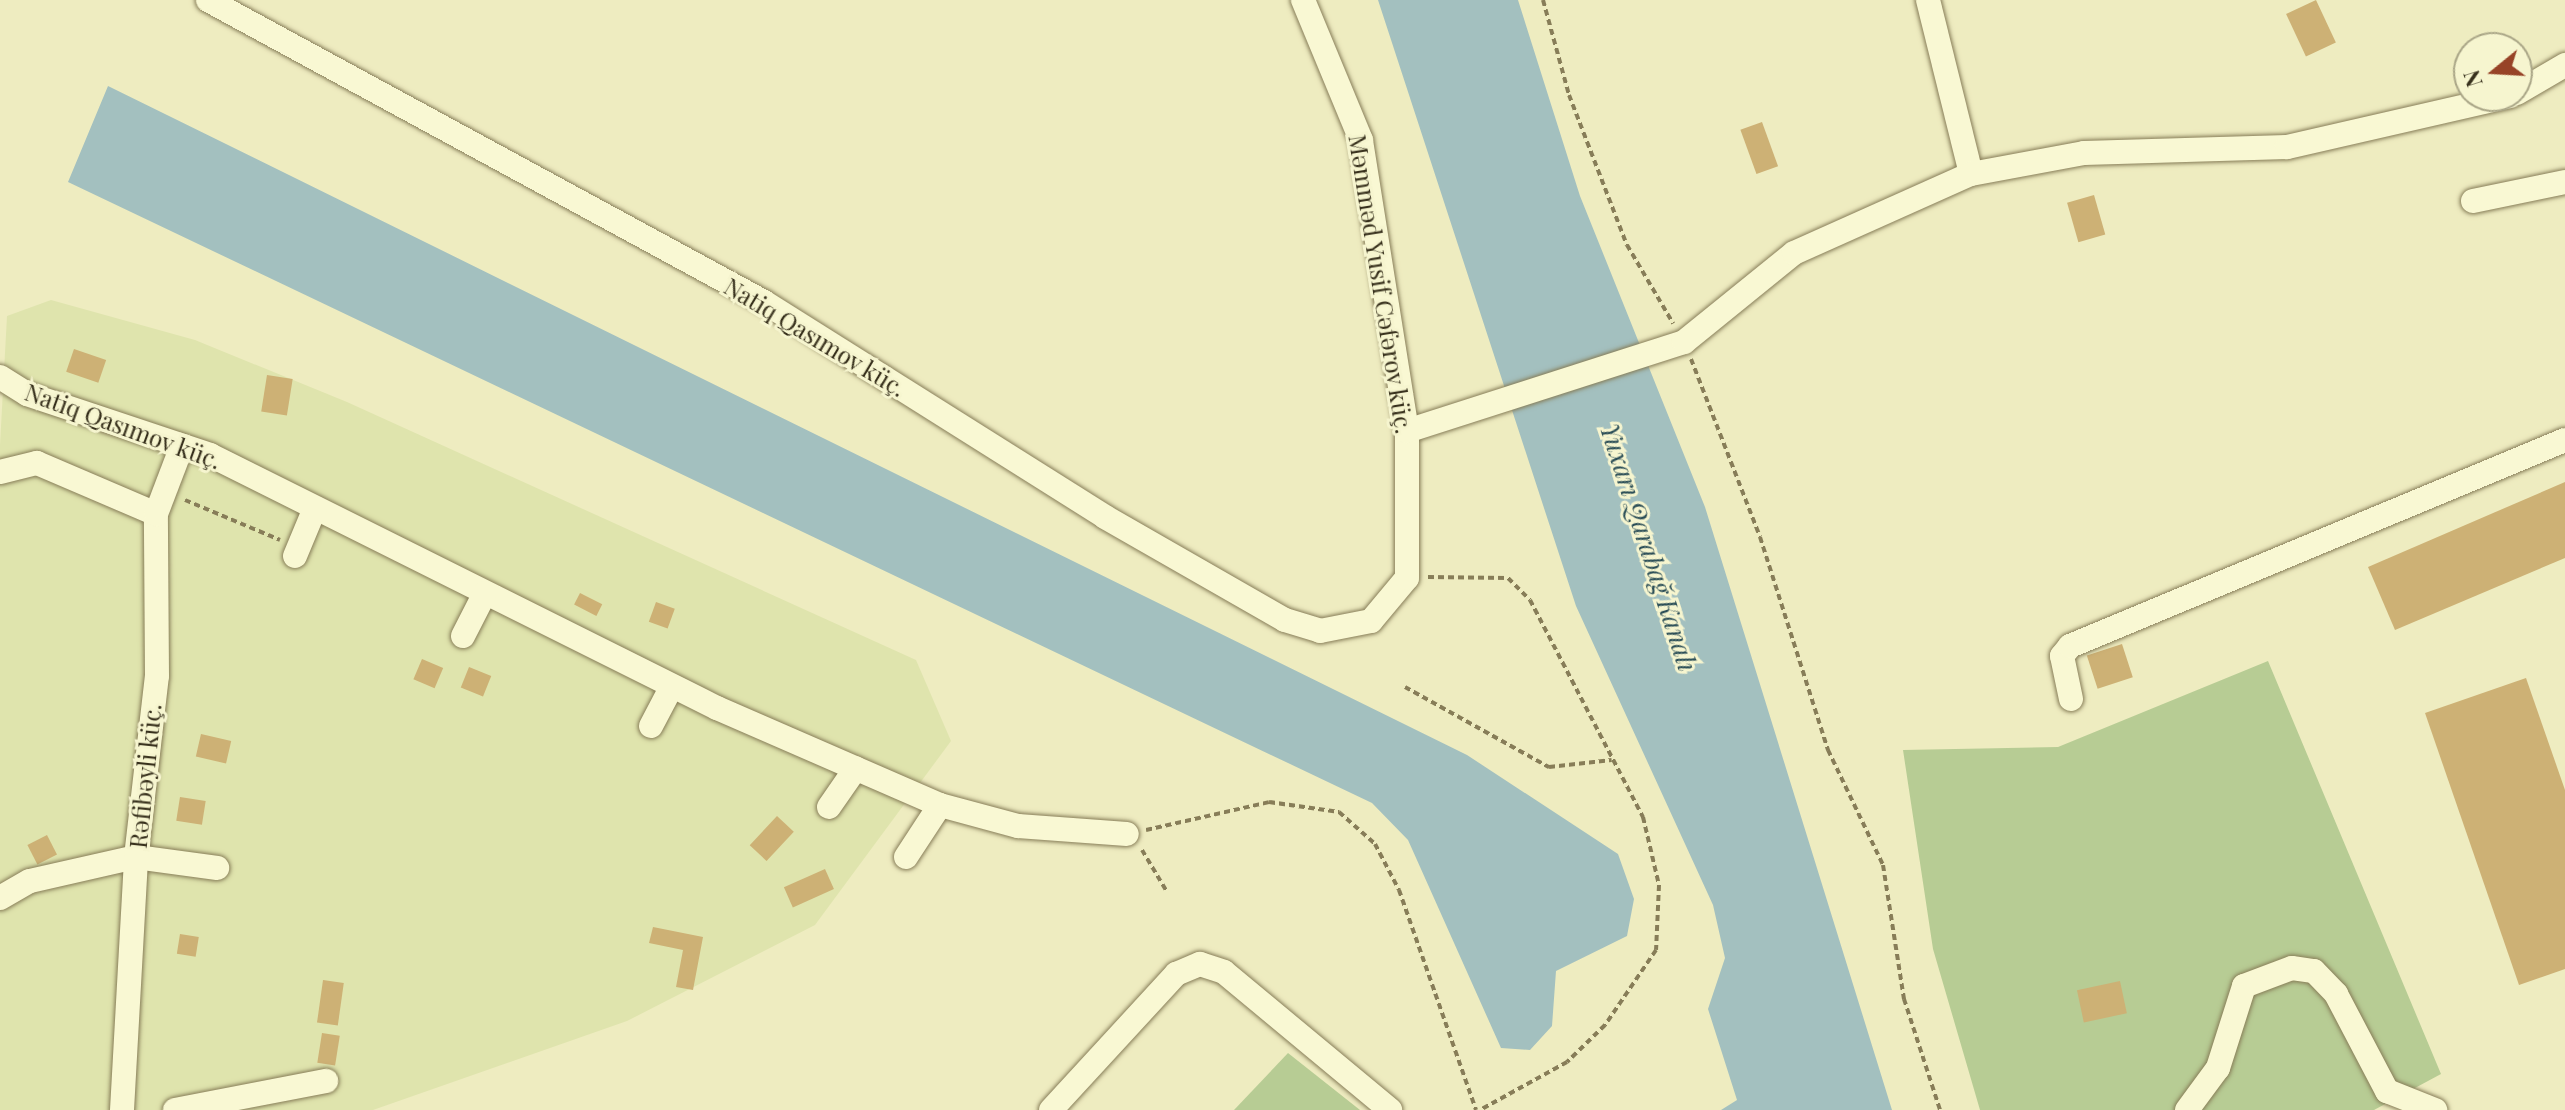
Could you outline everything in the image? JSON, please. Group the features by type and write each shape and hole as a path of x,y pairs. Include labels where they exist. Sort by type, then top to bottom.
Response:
{"street":[{"name":"Natiq Qasımov küç.","path":"208,0 764,302 1105,517 1285,620 1320,631 1349,629 1385,612 1407,578"},
{"name":"Məmməd Yusif Cəfərov küç.","path":"1303,0 1361,140 1407,431 1407,578"},
{"path":"1928,0 1971,174"},
{"path":"2533,84 2565,65"},
{"path":"1407,431 1470,416 1684,342 1794,253 1971,174 2084,153 2287,147 2453,109"},
{"path":"2473,201 2565,182"},
{"name":"Natiq Qasımov küç.","path":"0,377 27,394 182,446 315,508 672,686 940,805 1018,826 1127,834"},
{"path":"2071,699 2062,656 2070,646 2565,440"},
{"name":"Rəfibəyli küç.","path":"122,1110 136,857 157,676 156,514 182,446"},
{"path":"0,472 37,463 156,514"},
{"path":"290,549 315,508"},
{"path":"463,636 485,593"},
{"path":"651,726 672,686"},
{"path":"829,807 856,768"},
{"path":"906,857 940,805"},
{"path":"0,898 30,881 136,857 217,868"},
{"path":"1051,1110 1176,974 1200,964 1224,972 1390,1110"},
{"path":"2187,1110 2218,1068 2244,986 2292,968 2314,971 2336,994 2387,1091 2435,1110"},
{"path":"175,1110 326,1081"}],"path":[{"path":"1543,0 1569,95 1627,245 1684,342 1760,537 1828,750 1883,865 1904,999 1940,1110"},
{"path":"164,491 290,549"},
{"path":"1167,892 1127,834 1269,802 1339,812 1375,844 1399,890 1478,1110 1567,1062 1605,1025 1656,950 1659,885 1649,844 1612,760 1530,600 1508,578 1407,578"},
{"path":"1405,687 1549,767 1612,760"}],"green space":[{"path":"51,300 195,340 347,402 916,660 951,741 815,925 627,1021 373,1110 0,1110 0,445 7,316"},
{"path":"2268,661 2441,1074 2374,1110 1980,1110 1933,949 1903,750 2058,747"},
{"path":"1288,1053 1360,1110 1234,1110"}],"water":[{"name":"Yuxarı Qarabağ Kanalı","path":"1378,0 1518,0 1580,196 1705,507 1892,1110 1721,1110 1737,1100 1708,1009 1725,958 1713,905 1576,606"},
{"path":"108,86 1467,755 1618,854 1634,899 1627,936 1556,971 1552,1026 1530,1050 1501,1048 1408,840 1372,803 68,182"}],"building":[{"path":"2316,0 2336,43 2306,57 2286,14"},
{"path":"1762,122 1778,166 1756,174 1740,130"},
{"path":"2094,195 2105,234 2078,242 2067,203"},
{"path":"74,349 106,360 98,383 66,372"},
{"path":"267,375 293,379 287,416 261,412"},
{"path":"2565,482 2565,558 2395,630 2368,567"},
{"path":"580,593 602,604 596,616 574,605"},
{"path":"656,602 675,609 668,629 649,622"},
{"path":"2122,644 2133,677 2098,689 2087,655"},
{"path":"422,659 443,668 435,688 413,679"},
{"path":"469,667 491,676 483,696 461,687"},
{"path":"2526,678 2565,790 2565,969 2519,985 2425,713"},
{"path":"201,734 231,741 226,763 196,756"},
{"path":"180,797 206,801 202,825 176,821"},
{"path":"777,816 794,832 767,861 750,845"},
{"path":"47,835 57,855 37,865 27,845"},
{"path":"825,869 834,889 793,907 784,887"},
{"path":"653,927 703,937 693,990 676,987 683,950 649,943"},
{"path":"180,934 199,937 196,957 177,954"},
{"path":"323,980 344,983 338,1026 317,1023"},
{"path":"2120,981 2127,1013 2084,1022 2077,990"},
{"path":"322,1033 340,1036 335,1065 317,1063"}]}
